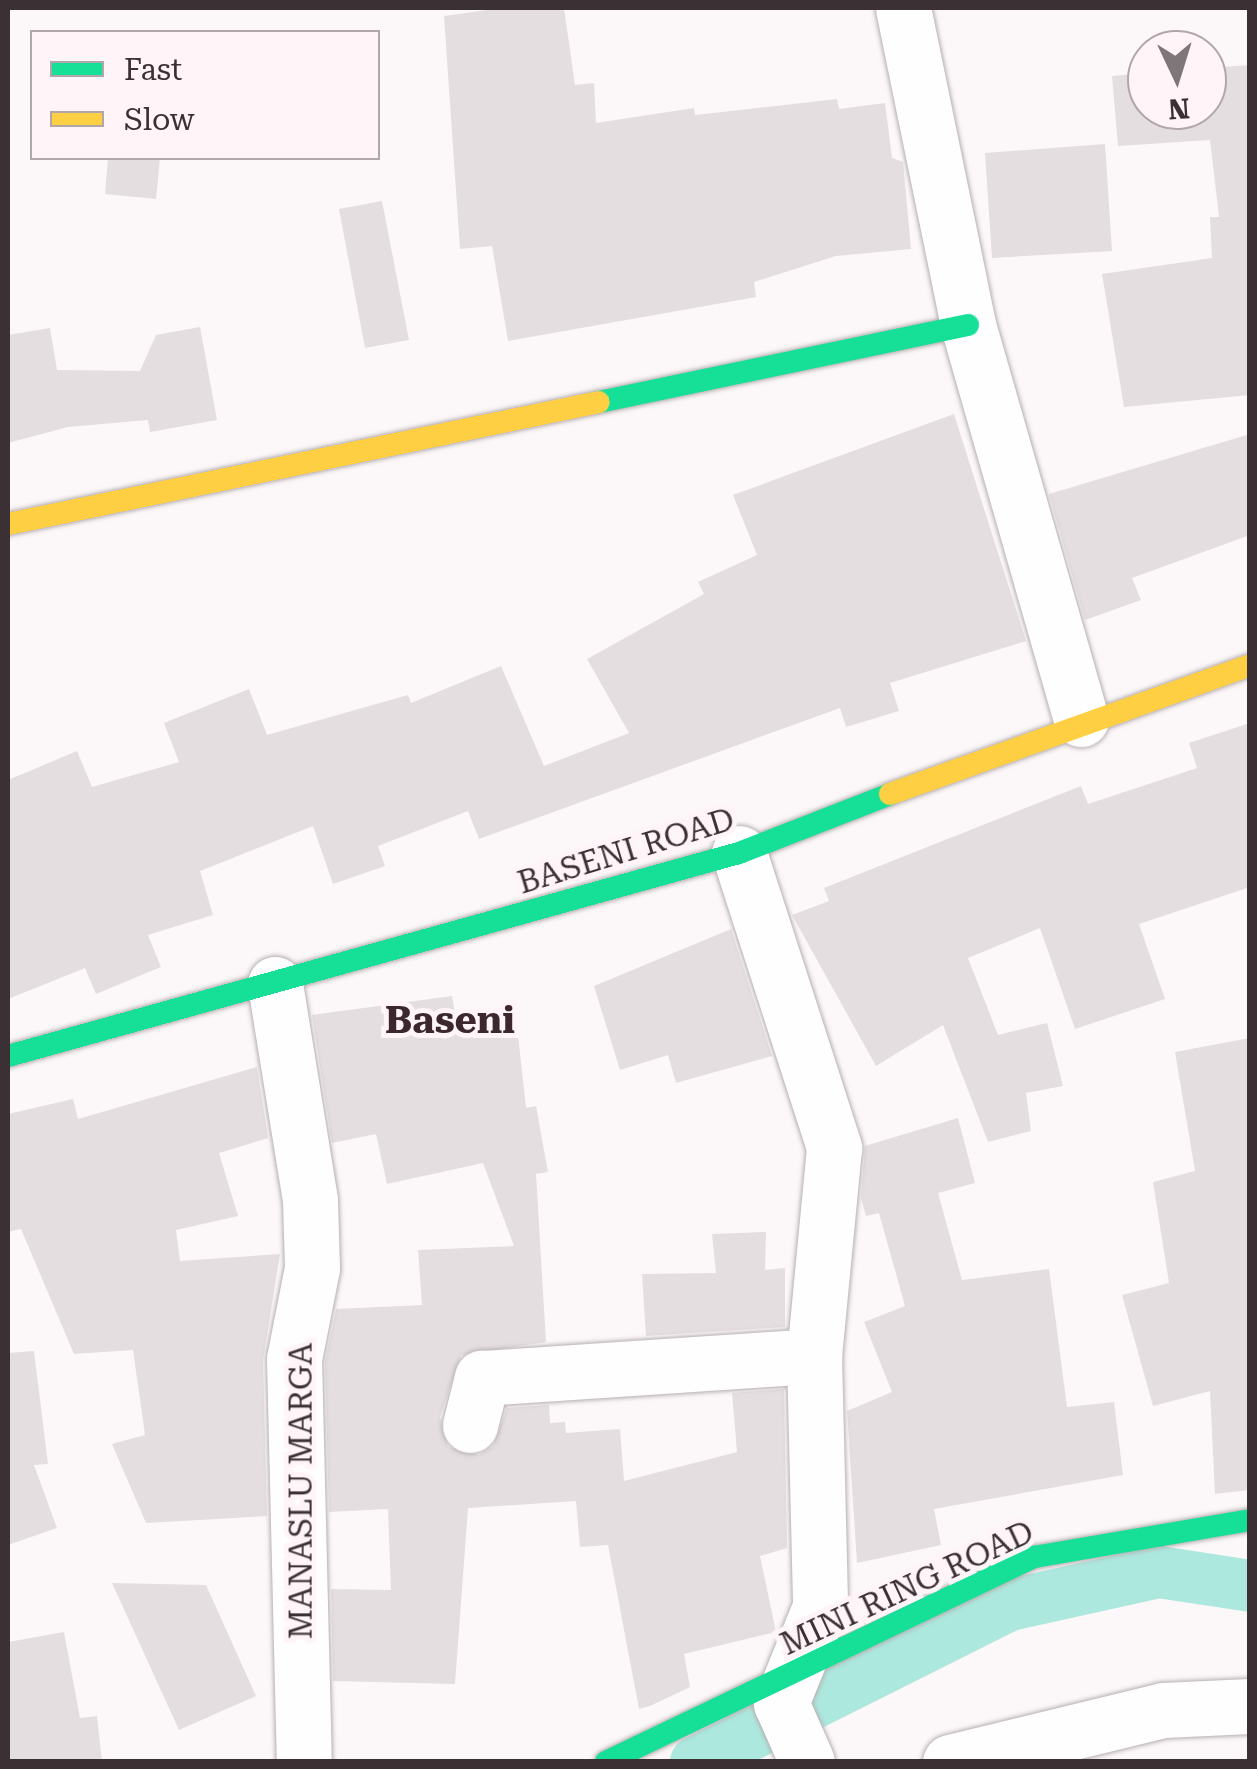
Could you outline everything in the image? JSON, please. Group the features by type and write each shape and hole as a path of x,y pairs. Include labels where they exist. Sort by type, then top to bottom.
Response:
{"street":[{"path":"903,8 968,325 1082,719"},
{"path":"8,524 968,325"},
{"name":"BASENI ROAD","path":"8,1056 739,853 1082,719 1250,664"},
{"path":"739,853 834,1148 814,1356 820,1607 788,1690 805,1758"},
{"name":"MANASLU MARGA","path":"275,984 310,1200 312,1268 294,1359 304,1762"},
{"path":"470,1425 482,1378 814,1356"},
{"name":"MINI RING ROAD","path":"606,1762 788,1690 1034,1557 1250,1520"},
{"path":"950,1762 1164,1710 1250,1706"}],"building":[{"path":"501,8 564,8 575,85 594,83 596,123 694,108 695,115 837,99 839,109 885,103 892,158 903,162 911,249 836,256 754,282 756,297 508,341 492,246 460,249 444,16"},
{"path":"1250,65 1250,395 1124,407 1102,274 1212,258 1210,217 1219,217 1210,140 1118,146 1112,76 1127,75 1127,130 1227,130 1227,67"},
{"path":"1105,144 1112,251 992,258 985,153"},
{"path":"108,160 160,160 156,199 105,194"},
{"path":"382,201 409,340 365,348 339,209"},
{"path":"200,327 217,420 150,432 148,420 68,427 8,443 8,335 50,328 57,370 140,371 156,335"},
{"path":"954,414 1026,641 890,683 899,711 846,727 840,708 479,839 468,811 378,846 385,866 333,884 313,826 200,871 213,915 148,935 161,967 96,994 85,968 8,999 8,780 77,751 92,787 179,762 164,723 249,689 267,735 408,695 411,703 501,666 544,766 629,733 587,659 704,594 698,582 757,555 733,495"},
{"path":"1250,434 1250,535 1132,578 1141,600 1085,620 1049,494"},
{"path":"1250,723 1250,887 1139,924 1165,999 1075,1029 1040,928 968,958 998,1035 1047,1023 1063,1086 1026,1093 1031,1131 988,1142 943,1025 876,1066 792,915 829,901 824,888 1081,786 1088,804 1197,768 1189,743"},
{"path":"731,929 772,1056 676,1083 668,1055 620,1070 594,986"},
{"path":"452,996 457,1024 516,1017 526,1108 536,1106 548,1172 536,1174 546,1342 461,1355 440,1417 448,1447 479,1455 493,1446 507,1408 549,1405 550,1423 565,1422 566,1433 620,1429 624,1481 737,1452 732,1393 784,1389 787,1548 760,1556 776,1632 684,1654 690,1687 639,1709 608,1545 580,1547 576,1501 468,1508 455,1684 333,1681 331,1589 391,1590 388,1509 329,1512 325,1362 336,1309 422,1305 418,1250 514,1246 483,1163 387,1184 376,1134 332,1143 312,1015"},
{"path":"1250,1038 1250,1490 1215,1494 1210,1391 1153,1406 1122,1295 1169,1283 1153,1182 1195,1171 1175,1052"},
{"path":"257,1067 268,1138 219,1153 238,1216 176,1230 180,1261 280,1254 263,1360 267,1516 146,1523 112,1444 145,1435 133,1350 74,1354 21,1229 8,1232 8,1114 73,1099 78,1119"},
{"path":"958,1118 975,1183 938,1193 962,1280 1049,1269 1067,1407 1114,1402 1123,1475 934,1509 941,1545 857,1563 847,1411 892,1392 864,1322 905,1306 879,1213 866,1216 861,1198 865,1146"},
{"path":"766,1232 765,1270 785,1268 785,1327 646,1336 642,1274 716,1273 712,1234"},
{"path":"34,1351 48,1464 34,1465 57,1528 8,1545 8,1353"},
{"path":"112,1583 206,1585 256,1696 179,1730"},
{"path":"64,1632 80,1718 97,1716 102,1762 8,1762 8,1642"}],"waterway":[{"path":"696,1762 1010,1605 1159,1572 1250,1586"}],"traffic: fast":[{"path":"599,402 968,325"},
{"path":"8,1056 739,853 890,794"},
{"path":"606,1762 1034,1557 1250,1520"}],"traffic: slow":[{"path":"8,524 599,402"},
{"path":"890,794 1250,665"}],"district":[{"name":"Baseni","path":"450,1021"}]}
